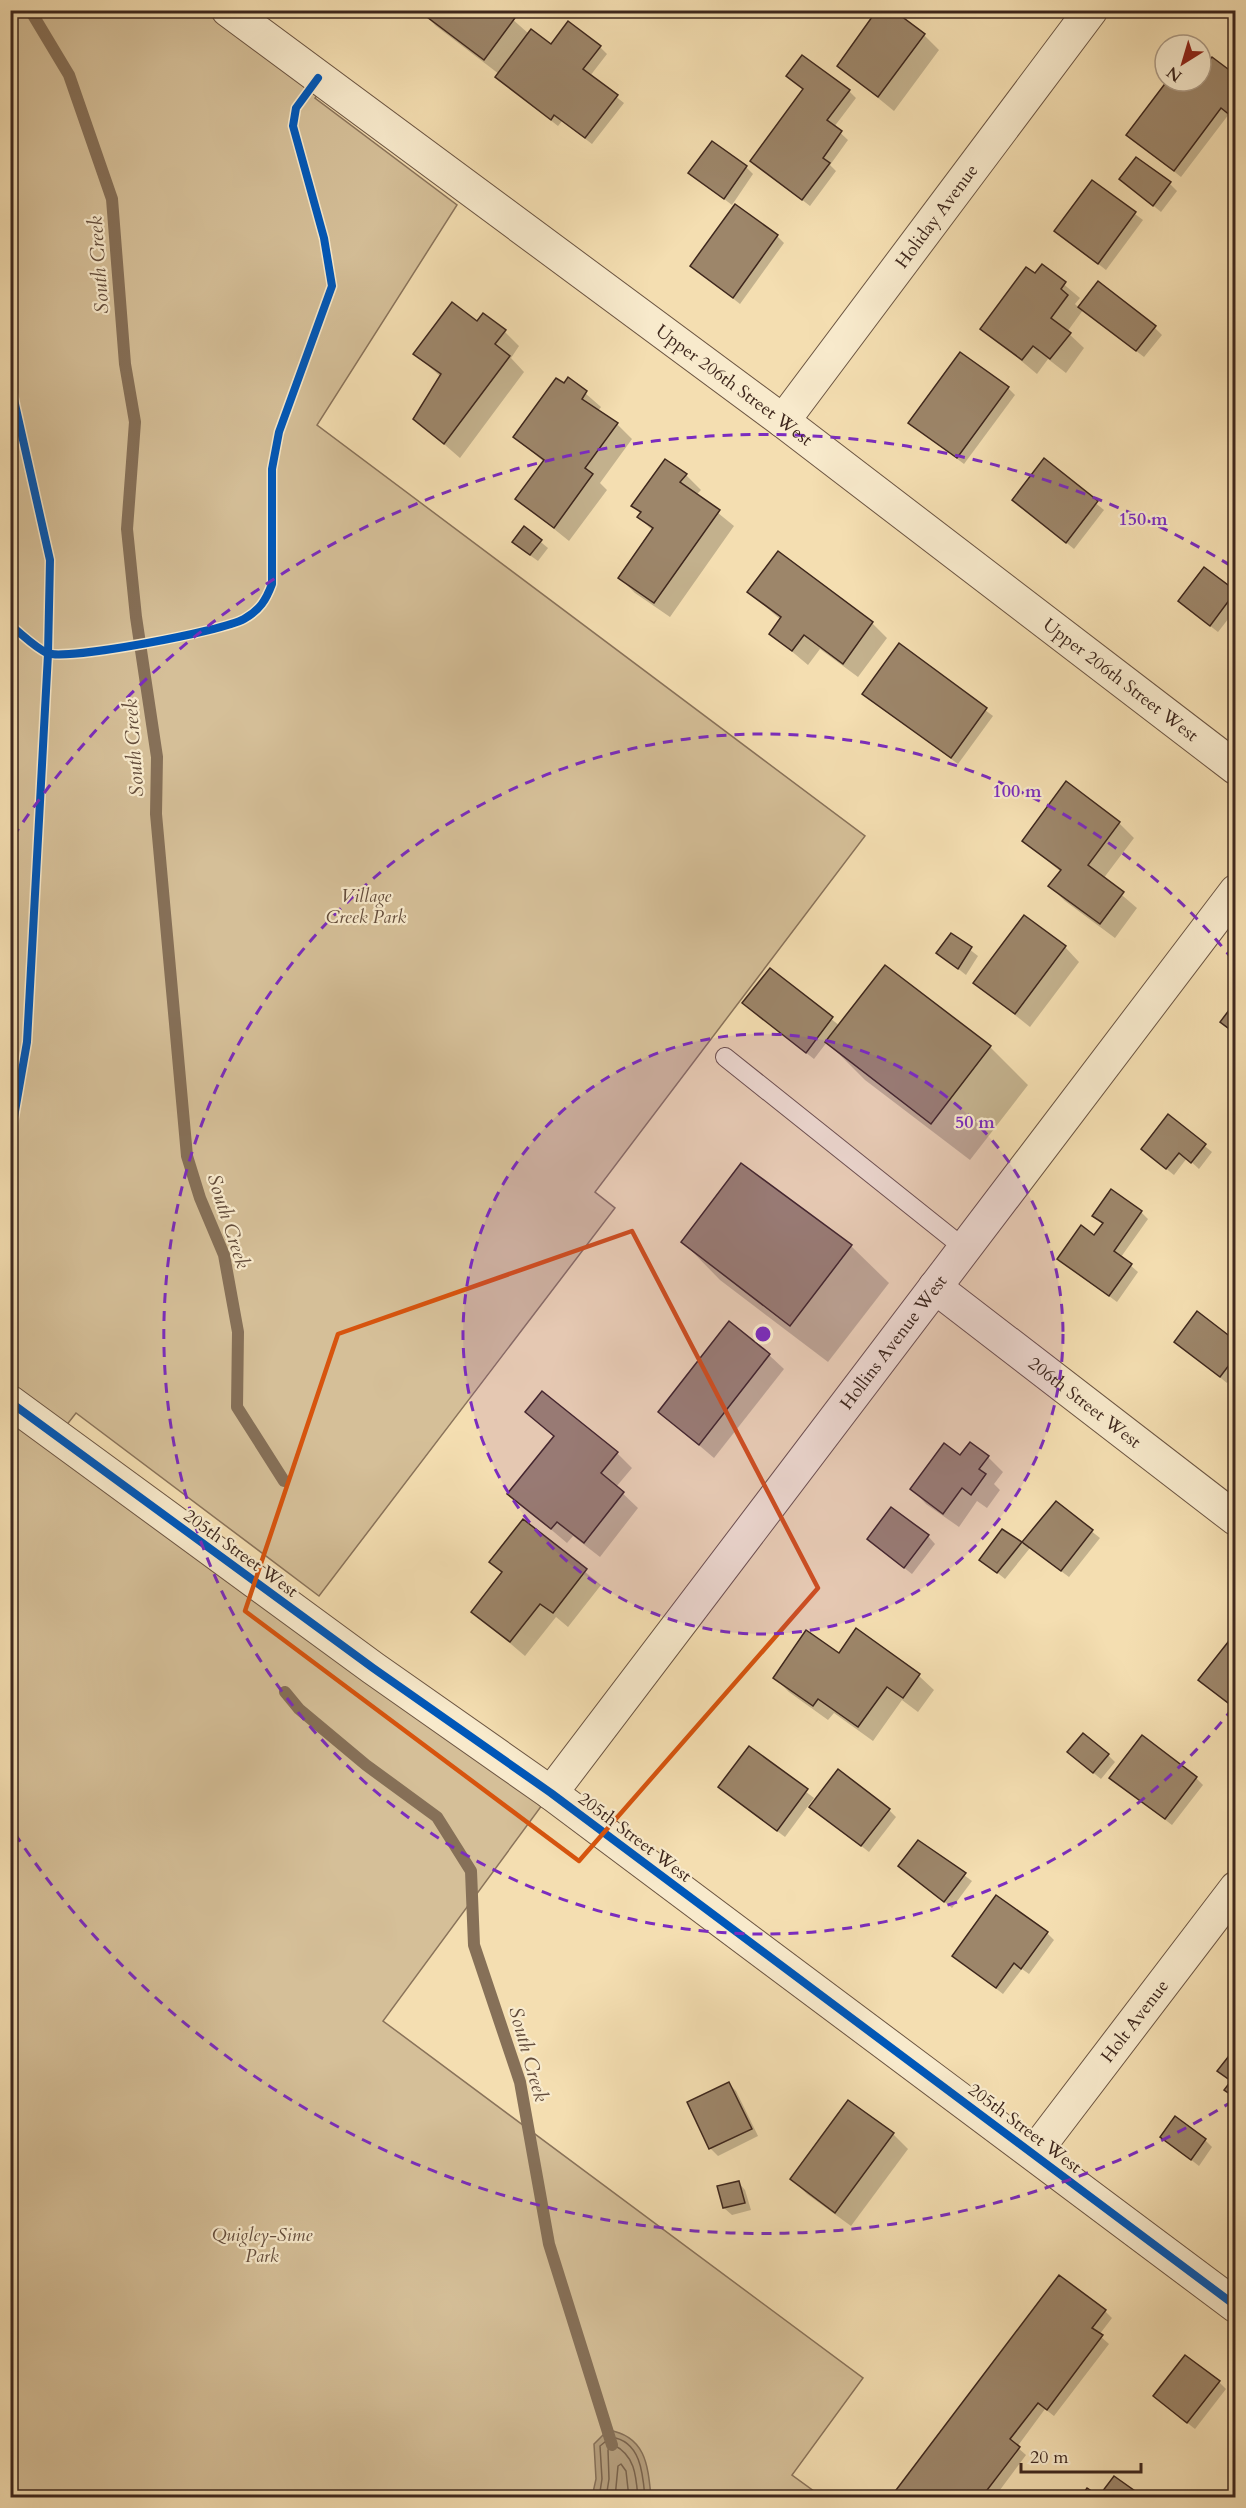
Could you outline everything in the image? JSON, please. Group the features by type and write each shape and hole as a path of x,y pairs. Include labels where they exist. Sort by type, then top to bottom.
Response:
{"street":[{"name":"Upper 206th Street West","path":"228,10 783,421 1236,768"},
{"name":"Holiday Avenue","path":"783,421 1091,10"},
{"name":"Hollins Avenue West","path":"551,1793 1236,891"},
{"name":"206th Street West","path":"935,1287 1236,1519"},
{"name":"205th Street West","path":"10,1402 364,1662 551,1793 1236,2306"},
{"name":"Holt Avenue","path":"1034,2153 1236,1888"}],"lane":[{"path":"725,1057 964,1248"}],"highlighted area":[{"path":"632,1231 818,1588 579,1861 245,1611 338,1334"}],"green space":[{"name":"Village Creek Park","path":"11,11 227,11 326,84 315,98 457,205 317,425 865,836 595,1192 615,1208 319,1596 76,1413 58,1436 551,1793 383,2021 863,2378 792,2475 822,2497 11,2498"}],"water":[{"path":"608,2430 621,2433 638,2446 646,2464 651,2497 592,2497 596,2479 594,2444"}],"building":[{"path":"505,10 515,18 484,60 419,11"},
{"path":"877,10 893,10 925,34 878,97 837,66"},
{"path":"568,21 601,46 583,69 618,95 585,138 554,115 551,120 495,77 531,29 551,44"},
{"path":"802,55 850,90 827,120 842,131 823,158 830,163 802,200 750,161 803,89 786,76"},
{"path":"1213,58 1236,75 1236,110 1231,116 1221,108 1174,171 1126,135 1158,93 1213,93"},
{"path":"712,141 747,166 724,199 688,173"},
{"path":"1136,157 1171,182 1153,206 1119,179"},
{"path":"1092,180 1136,212 1098,264 1054,231"},
{"path":"735,204 778,235 733,298 690,266"},
{"path":"1042,264 1066,282 1061,289 1068,295 1051,318 1071,333 1050,359 1033,346 1022,360 980,329 1026,267 1035,273"},
{"path":"1098,281 1156,326 1136,351 1078,307"},
{"path":"452,302 477,321 483,313 506,330 495,344 510,356 444,444 413,419 441,374 413,354"},
{"path":"960,352 1009,387 957,458 908,423"},
{"path":"568,377 587,391 582,399 618,423 585,468 593,474 554,528 515,499 544,460 513,437 556,378 564,383"},
{"path":"1044,458 1098,501 1066,543 1012,500"},
{"path":"665,459 687,474 680,482 720,510 654,603 618,578 653,528 637,517 641,512 631,506"},
{"path":"524,526 542,540 530,555 512,542"},
{"path":"778,551 873,622 843,664 804,635 792,651 769,634 781,617 747,592"},
{"path":"1204,567 1236,591 1210,626 1178,601"},
{"path":"899,643 987,708 951,758 862,694"},
{"path":"1066,781 1120,822 1088,865 1124,892 1100,924 1048,886 1061,870 1022,841"},
{"path":"1024,915 1066,946 1015,1014 973,983"},
{"path":"951,933 972,947 958,969 936,953"},
{"path":"885,965 991,1046 931,1124 825,1042"},
{"path":"770,968 833,1017 806,1053 742,1003"},
{"path":"1236,1001 1236,1034 1220,1022"},
{"path":"1168,1114 1206,1144 1191,1163 1179,1153 1166,1169 1141,1149"},
{"path":"741,1163 852,1245 790,1326 681,1242"},
{"path":"1111,1189 1142,1211 1114,1251 1132,1264 1109,1296 1057,1259 1081,1225 1094,1235 1103,1223 1092,1216"},
{"path":"1197,1311 1236,1341 1236,1356 1220,1377 1174,1342"},
{"path":"729,1321 770,1354 699,1445 658,1412"},
{"path":"542,1391 618,1452 601,1473 624,1492 584,1543 557,1522 551,1529 507,1494 554,1436 525,1412"},
{"path":"970,1442 989,1456 979,1469 986,1474 971,1495 962,1488 943,1514 910,1489 944,1443 960,1455"},
{"path":"1056,1501 1093,1530 1061,1571 1022,1542"},
{"path":"891,1507 929,1535 904,1568 867,1539"},
{"path":"523,1519 587,1569 553,1613 540,1604 510,1642 471,1612 502,1572 489,1562"},
{"path":"1002,1529 1022,1542 997,1573 979,1560"},
{"path":"856,1628 920,1674 903,1698 887,1687 858,1727 818,1699 813,1706 773,1678 806,1630 839,1653"},
{"path":"1236,1632 1236,1709 1198,1680"},
{"path":"1083,1733 1109,1754 1093,1773 1067,1752"},
{"path":"1142,1735 1197,1777 1165,1819 1109,1778"},
{"path":"749,1746 808,1789 777,1831 718,1787"},
{"path":"838,1769 890,1809 861,1846 809,1807"},
{"path":"918,1840 966,1873 944,1902 898,1866"},
{"path":"996,1895 1048,1932 1021,1969 1014,1963 996,1988 952,1956"},
{"path":"1236,2047 1236,2098 1224,2090 1231,2081 1217,2071"},
{"path":"729,2082 752,2129 709,2149 687,2102"},
{"path":"848,2100 894,2133 835,2213 790,2179"},
{"path":"1175,2116 1206,2139 1191,2160 1160,2137"},
{"path":"739,2181 745,2203 723,2208 717,2186"},
{"path":"1059,2275 1106,2310 1092,2328 1103,2335 1047,2410 1038,2403 1010,2439 1020,2447 981,2498 890,2498"},
{"path":"1185,2355 1220,2381 1187,2423 1153,2396"},
{"path":"1114,2476 1135,2491 1130,2498 1080,2498 1087,2488 1099,2496"}],"waterway":[{"name":"South Creek","path":"30,10 69,75 112,199 125,364 135,422 127,529 136,617 157,757 156,814 187,1156 200,1198 224,1255 238,1332 237,1407 284,1481"},
{"name":"South Creek","path":"285,1692 299,1709 366,1765 437,1817 471,1871 474,1945 520,2082 549,2244 612,2445"}],"cycle path":[{"path":"10,625 47,653 83,653 177,637 230,624 250,616 265,600 272,584 272,469 279,432 332,286 324,238 293,126 296,108 318,78"},
{"path":"10,382 50,560 48,654 27,1042 10,1140"},
{"path":"10,1402 373,1668 551,1793 1236,2306"}],"park label":[{"name":"Quigley-Sime Park","path":"262,2245"}]}
